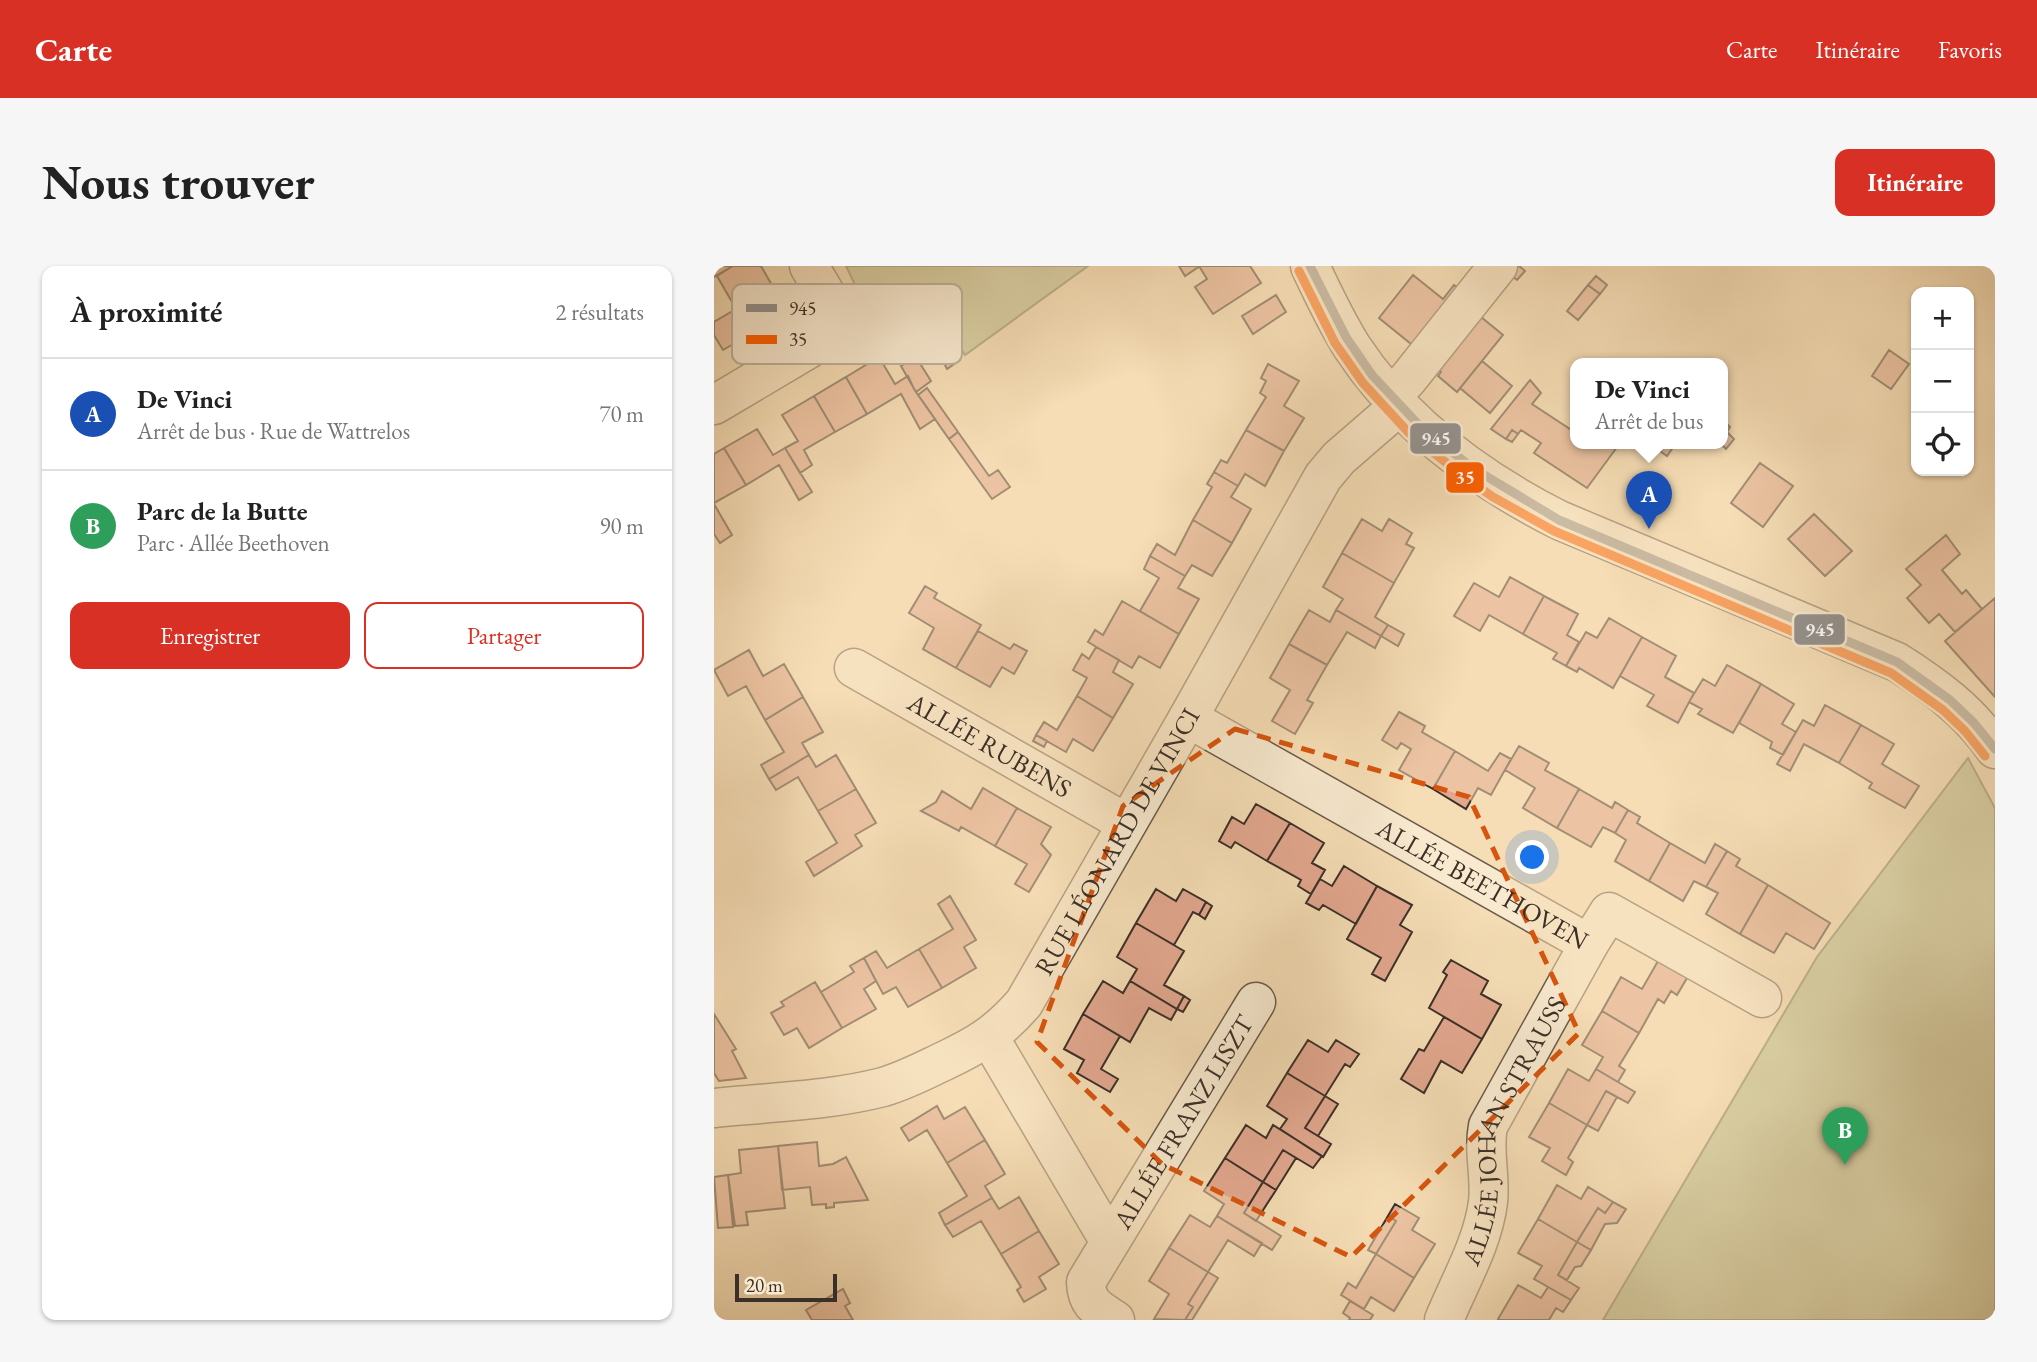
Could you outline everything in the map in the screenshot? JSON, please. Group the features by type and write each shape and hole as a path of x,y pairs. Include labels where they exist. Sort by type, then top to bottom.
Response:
{"street":[{"path":"809,266 820,284"},
{"path":"1310,266 1340,327 1366,366 1395,401 1449,451 1496,485 1538,509 1897,662 1948,696 1995,748"},
{"name":"RUE LÉONARD DE VINCI","path":"714,1108 833,1096 886,1086 934,1066 989,1037 1024,1003 1323,477 1395,401 1408,379 1498,266"},
{"path":"714,405 783,364"},
{"name":"ALLÉE RUBENS","path":"854,668 1126,823"},
{"name":"ALLÉE BEETHOVEN","path":"1188,718 1589,944 1609,912 1762,998"},
{"name":"ALLÉE JOHAN STRAUSS","path":"1444,1320 1486,1215 1488,1185 1485,1144 1488,1126 1589,944"},
{"name":"ALLÉE FRANZ LISZT","path":"1115,1320 1094,1306 1087,1294 1086,1282 1256,1002"},
{"path":"989,1037 1110,1242"}],"highlighted area":[{"path":"1235,729 1469,797 1579,1033 1351,1257 1162,1164 1037,1042 1123,806"}],"green space":[{"path":"846,266 1088,266 965,355 962,350 962,284 855,284"},
{"path":"1968,758 1995,808 1995,1320 1603,1320 1817,957"}],"building":[{"path":"714,266 733,266 714,277"},
{"path":"733,266 761,266 771,284 732,284 732,302 717,276"},
{"path":"1179,266 1200,266 1185,276"},
{"path":"1199,266 1250,266 1261,283 1213,314 1195,287 1207,279"},
{"path":"1519,266 1525,271 1517,280 1502,268"},
{"path":"1413,275 1443,299 1454,285 1466,296 1421,352 1379,318"},
{"path":"1596,276 1607,285 1600,294 1588,285"},
{"path":"1588,285 1600,294 1578,320 1567,311"},
{"path":"1276,295 1286,312 1253,334 1242,316"},
{"path":"1470,308 1503,335 1457,392 1438,376 1441,372 1427,361"},
{"path":"732,311 732,345 723,350 714,335 714,322"},
{"path":"1889,350 1909,364 1891,389 1872,376"},
{"path":"1482,361 1512,386 1490,413 1460,388"},
{"path":"867,364 883,364 895,384 908,376 935,419 920,429 901,394 867,414 846,377"},
{"path":"920,364 931,381 916,392 901,366"},
{"path":"1268,364 1299,381 1284,406 1304,418 1284,451 1246,430 1266,397 1260,393 1266,381 1261,378"},
{"path":"846,377 867,414 835,432 814,396"},
{"path":"1530,380 1541,393 1532,404 1570,429 1570,449 1616,449 1587,488 1534,453 1541,443 1521,430 1518,434 1512,430 1506,439 1491,429"},
{"path":"927,388 958,432 949,439 918,395"},
{"path":"814,396 835,432 804,450 812,465 800,473 785,448 798,441 782,415"},
{"path":"757,429 773,455 785,448 812,492 799,500 779,465 746,485 724,448"},
{"path":"1246,430 1284,451 1265,486 1245,474 1238,486 1214,472 1221,460 1227,463"},
{"path":"1512,430 1518,434 1512,442 1506,439"},
{"path":"958,432 989,476 998,470 1010,487 992,499 949,439"},
{"path":"1728,433 1734,439 1728,446"},
{"path":"724,448 746,485 714,503 714,454"},
{"path":"1657,449 1672,449 1667,456"},
{"path":"1760,463 1793,486 1763,527 1731,503"},
{"path":"1214,472 1238,486 1231,497 1251,509 1232,543 1193,520 1212,487 1207,484"},
{"path":"714,504 732,535 720,543 714,534"},
{"path":"1814,514 1852,551 1825,576 1788,539"},
{"path":"1362,519 1382,531 1389,519 1412,533 1406,544 1414,548 1394,583 1342,553"},
{"path":"1193,520 1232,543 1212,576 1192,565 1185,576 1150,556 1157,544 1175,555"},
{"path":"1946,535 1960,554 1942,570 1962,594 1966,590 1982,609 1955,632 1939,614 1929,623 1907,598 1921,585 1906,569"},
{"path":"1342,553 1394,583 1375,617 1388,625 1381,636 1336,610 1343,599 1323,587"},
{"path":"1150,556 1185,576 1178,588 1199,599 1179,634 1140,611 1159,578 1144,569"},
{"path":"1510,577 1544,596 1523,634 1489,615 1480,631 1454,616 1474,583 1499,597"},
{"path":"925,586 937,593 934,598 981,625 956,668 923,649 934,628 909,613"},
{"path":"1544,596 1578,614 1567,635 1579,642 1566,666 1553,659 1557,653 1523,634"},
{"path":"1995,598 1995,697 1945,641"},
{"path":"1122,601 1179,634 1160,668 1139,656 1132,668 1088,642 1095,630 1103,635"},
{"path":"1309,610 1330,622 1336,610 1381,636 1375,648 1347,632 1327,665 1289,644"},
{"path":"1609,618 1642,637 1613,688 1579,668 1577,672 1566,666 1586,632 1597,638"},
{"path":"1388,625 1404,634 1398,646 1381,636"},
{"path":"978,631 1010,649 1014,644 1027,651 1014,674 1002,667 990,687 956,668"},
{"path":"1642,637 1676,656 1665,677 1694,693 1678,723 1647,706 1654,695 1620,676"},
{"path":"1289,644 1327,665 1307,700 1313,703 1295,734 1272,721 1290,690 1270,678"},
{"path":"1096,647 1119,660 1113,672 1133,684 1113,718 1077,696 1087,678 1073,670 1082,654 1089,659"},
{"path":"749,650 763,676 784,664 803,697 765,720 746,686 728,696 714,670"},
{"path":"1727,665 1761,684 1733,733 1698,714 1702,709 1689,702 1703,679 1715,686"},
{"path":"1761,684 1794,704 1782,724 1796,732 1783,755 1770,748 1772,742 1739,723"},
{"path":"1077,696 1113,718 1093,751 1073,739 1066,752 1036,735 1044,722 1057,730"},
{"path":"803,697 823,732 802,743 809,755 769,779 761,765 784,752 765,720"},
{"path":"1825,705 1861,725 1839,763 1804,744 1790,771 1777,764 1803,720 1814,726"},
{"path":"1399,712 1425,726 1422,732 1455,751 1433,789 1399,770 1411,749 1401,743 1397,749 1382,740"},
{"path":"1861,725 1894,744 1882,764 1919,786 1905,808 1869,788 1872,783 1839,763"},
{"path":"1036,735 1047,741 1044,747 1033,741"},
{"path":"1519,746 1549,763 1545,770 1579,789 1557,828 1523,808 1535,788 1505,770"},
{"path":"1455,751 1488,771 1500,753 1511,759 1491,795 1478,788 1466,809 1433,789"},
{"path":"809,755 816,767 836,755 856,789 818,811 798,777 776,790 769,779"},
{"path":"983,788 1017,808 995,846 961,827 959,831 921,811 936,802 942,791 971,809"},
{"path":"856,789 876,823 855,835 862,846 814,876 806,862 837,843 818,811"},
{"path":"1579,789 1612,808 1615,802 1628,810 1615,833 1603,827 1591,847 1557,828"},
{"path":"1256,804 1290,823 1267,861 1235,842 1231,848 1219,841 1232,817 1244,824"},
{"path":"1017,808 1051,827 1041,844 1051,855 1029,892 1015,884 1027,864 995,846"},
{"path":"1628,810 1640,817 1637,823 1670,843 1649,881 1615,861 1626,840 1615,833"},
{"path":"1290,823 1324,843 1312,863 1325,870 1311,894 1298,886 1301,880 1267,861"},
{"path":"1670,843 1705,863 1715,844 1727,851 1706,887 1694,881 1683,901 1649,881"},
{"path":"1727,851 1740,859 1736,866 1768,885 1740,934 1706,914 1718,893 1706,887"},
{"path":"1344,866 1377,886 1356,924 1323,905 1319,910 1306,903 1320,879 1332,886"},
{"path":"1768,885 1830,923 1814,949 1786,933 1774,953 1740,934"},
{"path":"1377,886 1412,905 1400,925 1412,932 1385,981 1372,974 1381,958 1347,939"},
{"path":"1156,889 1176,901 1183,889 1206,902 1199,915 1193,912 1174,945 1136,923"},
{"path":"950,896 976,940 964,947 976,968 942,988 919,949 953,929 938,904"},
{"path":"1206,902 1212,906 1205,919 1199,915"},
{"path":"1136,923 1184,951 1164,985 1184,996 1177,1009 1130,981 1137,969 1117,957"},
{"path":"919,949 942,988 908,1007 896,987 883,994 864,958 876,951 887,968"},
{"path":"864,958 876,981 864,989 876,1009 842,1028 821,992 854,972 850,966"},
{"path":"1451,960 1488,981 1481,994 1501,1005 1482,1039 1429,1008 1447,975 1443,972"},
{"path":"1658,961 1687,978 1677,995 1671,991 1664,1003 1658,999 1639,1033 1602,1011 1621,977 1642,989"},
{"path":"1103,981 1123,993 1130,981 1177,1009 1171,1020 1149,1008 1130,1042 1083,1014"},
{"path":"815,982 842,1028 809,1048 797,1028 784,1035 771,1013 784,1006 781,1002"},
{"path":"1184,996 1190,1000 1183,1012 1177,1009"},
{"path":"1602,1011 1639,1033 1619,1066 1625,1070 1618,1082 1596,1069 1603,1057 1582,1045"},
{"path":"714,1014 736,1049 732,1051 746,1078 719,1081 714,1073"},
{"path":"1083,1014 1120,1036 1101,1069 1118,1079 1110,1092 1077,1073 1084,1060 1064,1049"},
{"path":"1444,1017 1482,1039 1462,1073 1441,1061 1424,1093 1401,1079 1419,1049 1424,1051"},
{"path":"1308,1040 1328,1052 1336,1040 1359,1054 1350,1067 1345,1064 1325,1096 1287,1073"},
{"path":"1568,1069 1589,1081 1596,1069 1635,1092 1628,1103 1606,1091 1587,1125 1549,1103"},
{"path":"1287,1073 1325,1096 1305,1128 1331,1144 1323,1157 1280,1129 1287,1119 1267,1106"},
{"path":"1606,1091 1617,1097 1598,1131 1587,1125"},
{"path":"1325,1096 1338,1104 1318,1136 1305,1128"},
{"path":"1549,1103 1587,1125 1568,1158 1573,1162 1566,1175 1542,1161 1550,1148 1529,1137"},
{"path":"937,1106 944,1119 965,1107 985,1140 947,1163 927,1130 909,1141 901,1128"},
{"path":"1246,1125 1266,1138 1273,1125 1322,1156 1313,1168 1283,1150 1263,1182 1225,1158"},
{"path":"985,1140 1005,1174 985,1186 992,1198 945,1225 939,1213 967,1196 947,1163"},
{"path":"817,1142 819,1166 833,1164 846,1157 868,1200 834,1203 834,1207 826,1208 826,1204 812,1205 810,1187 782,1190 778,1146"},
{"path":"778,1146 785,1208 746,1212 748,1225 735,1226 728,1175 741,1173 739,1150"},
{"path":"1283,1150 1296,1158 1276,1190 1263,1182"},
{"path":"1225,1158 1263,1182 1244,1213 1281,1236 1272,1250 1217,1216 1224,1204 1204,1191"},
{"path":"728,1175 733,1227 718,1228 714,1177"},
{"path":"1263,1182 1276,1190 1256,1221 1244,1213"},
{"path":"1557,1185 1581,1199 1588,1187 1613,1202 1605,1213 1598,1208 1577,1242 1538,1219"},
{"path":"1019,1197 1039,1231 1001,1254 981,1221 953,1237 945,1225 992,1198 999,1209"},
{"path":"1613,1202 1626,1209 1617,1223 1605,1224 1591,1250 1577,1242 1598,1208 1605,1213"},
{"path":"1395,1204 1419,1218 1412,1230 1435,1244 1414,1278 1376,1254 1396,1221 1388,1216"},
{"path":"1190,1215 1210,1227 1217,1216 1262,1243 1254,1256 1228,1240 1208,1272 1169,1248"},
{"path":"1388,1216 1396,1221 1376,1254 1368,1250"},
{"path":"1538,1219 1577,1242 1558,1275 1579,1288 1571,1300 1534,1279 1542,1266 1518,1253"},
{"path":"1039,1231 1059,1264 1039,1277 1046,1289 1024,1302 1017,1290 1021,1287 1001,1254"},
{"path":"1577,1242 1591,1250 1581,1266 1575,1267 1567,1280 1558,1275"},
{"path":"1169,1248 1208,1272 1188,1304 1193,1307 1185,1320 1154,1319 1169,1294 1149,1281"},
{"path":"1376,1254 1414,1278 1394,1311 1371,1297 1364,1309 1341,1295 1348,1283 1356,1288"},
{"path":"1208,1272 1218,1278 1192,1320 1185,1320 1193,1307 1188,1304"},
{"path":"1518,1285 1541,1298 1548,1287 1571,1300 1563,1312 1556,1308 1549,1320 1498,1319"},
{"path":"843,1289 850,1303 845,1306 853,1320 812,1320 806,1310"},
{"path":"1350,1301 1373,1315 1370,1320 1349,1320 1343,1313"}],"transit line":[{"name":"945","path":"1310,266 1346,337 1372,375 1418,424 1471,467 1559,520 1897,662 1950,700 1974,723 1995,749"},
{"name":"35","path":"1299,271 1335,343 1363,383 1409,433 1464,477 1493,497 1554,531 1891,673 1943,710 1985,756"}],"place":[{"name":"De Vinci","path":"1649,529"},
{"name":"Parc de la Butte","path":"1845,1165"}]}
